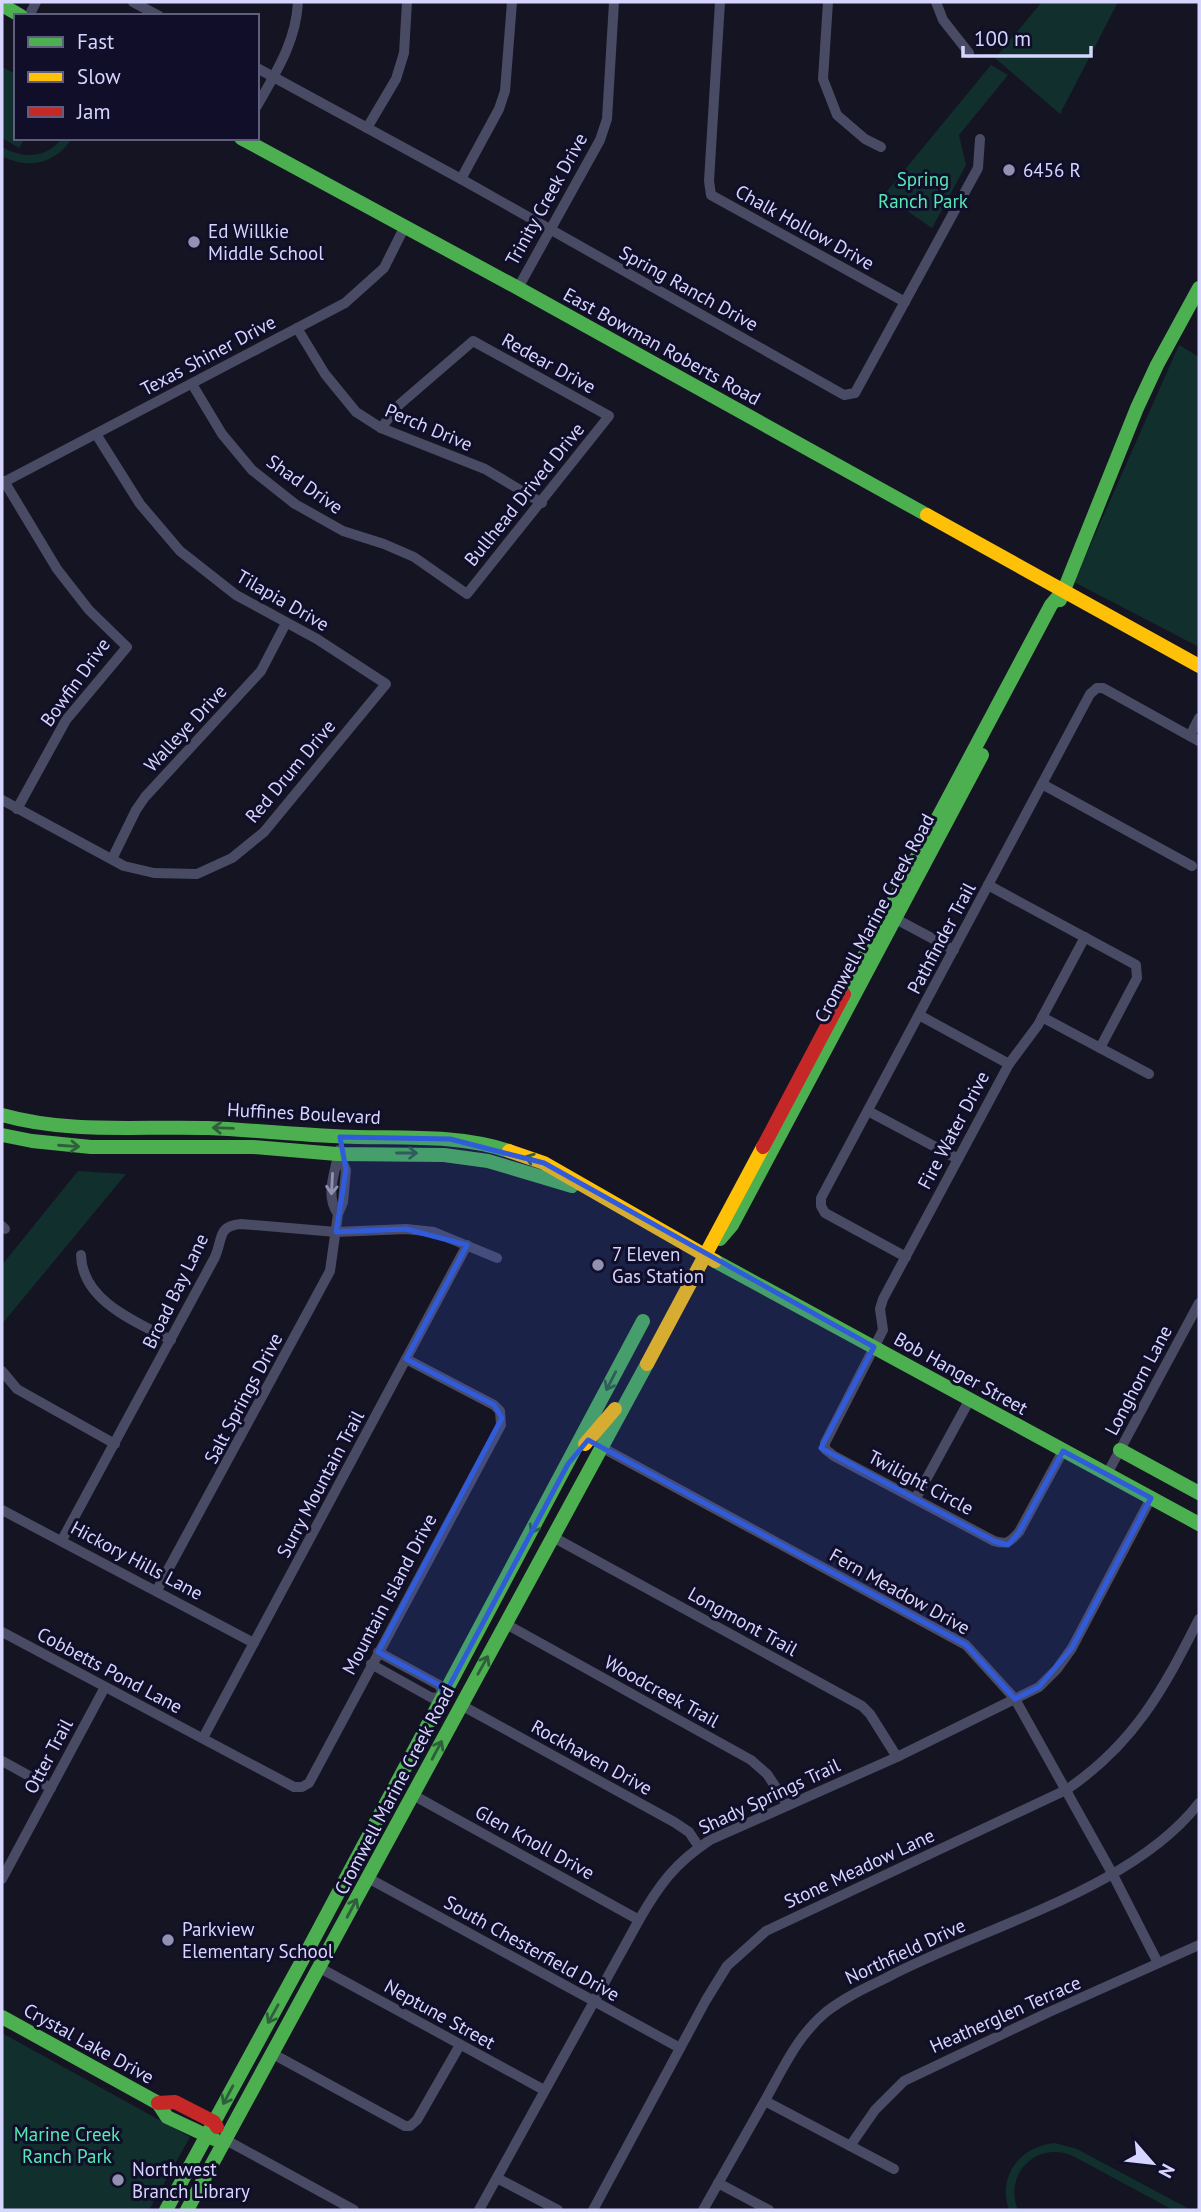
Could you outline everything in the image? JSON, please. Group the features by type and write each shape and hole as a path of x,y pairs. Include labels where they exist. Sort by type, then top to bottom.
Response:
{"main road":[{"name":"East Bowman Roberts Road","path":"245,140 518,288 1199,666"},
{"name":"Cromwell Marine Creek Road","path":"705,1255 732,1225 1058,608 1137,408 1199,288"},
{"name":"Cromwell Marine Creek Road","path":"187,2210 634,1388 1051,605 1063,591"},
{"name":"Huffines Boulevard","path":"2,1115 30,1123 82,1129 219,1128 340,1136 450,1139 493,1146 544,1163 705,1255"},
{"name":"Huffines Boulevard","path":"2,1135 58,1146 107,1149 246,1147 339,1154 415,1153 460,1156 513,1167 594,1192"},
{"name":"Bob Hanger Street","path":"705,1255 1199,1524"},
{"name":"Cromwell Marine Creek Road","path":"166,2210 643,1321"},
{"name":"Cromwell Marine Creek Road","path":"568,1464 634,1388"},
{"path":"1120,1450 1199,1493"},
{"path":"444,1696 461,1705"},
{"path":"303,1959 320,1968"},
{"name":"Crystal Lake Drive","path":"2,2017 158,2103 167,2117 205,2137 226,2140"},
{"name":"Crystal Lake Drive","path":"158,2103 175,2102 214,2122 226,2140"}],"street":[{"path":"133,2 155,14"},
{"path":"259,102 292,40 298,2"},
{"path":"367,128 396,79 404,53 407,2"},
{"path":"461,179 499,109 505,91 512,2"},
{"name":"Trinity Creek Drive","path":"518,288 600,140 607,119 614,2"},
{"name":"Chalk Hollow Drive","path":"720,2 709,181 711,195 905,302"},
{"path":"828,2 823,79 838,115 864,139 881,147"},
{"path":"936,2 943,20 969,53"},
{"name":"Spring Ranch Drive","path":"259,69 461,179 844,395 855,393 978,168 980,139"},
{"name":"Texas Shiner Drive","path":"3,482 345,303 384,268 404,228"},
{"name":"Perch Drive","path":"297,328 325,374 356,411 381,428 485,469 542,503"},
{"name":"Redear Drive","path":"381,428 400,404 474,341 609,416"},
{"name":"Shad Drive","path":"192,384 222,434 252,470 295,504 343,531 414,557 467,594"},
{"name":"Bullhead Drived Drive","path":"467,594 609,416"},
{"name":"Tilapia Drive","path":"96,435 140,504 180,551 236,595 317,639 386,684"},
{"name":"Bowfin Drive","path":"3,482 57,569 89,610 127,647 66,720 16,809"},
{"name":"Walleye Drive","path":"112,859 145,797 261,671 286,623"},
{"name":"Red Drum Drive","path":"2,800 124,866 154,873 197,874 232,858 264,832 386,684"},
{"name":"Pathfinder Trail","path":"906,1257 825,1213 821,1198 1090,694 1097,688 1103,688 1194,738"},
{"path":"1194,738 1199,718"},
{"path":"1042,785 1192,866"},
{"path":"988,885 1132,962 1138,972 1100,1048"},
{"path":"896,919 954,950"},
{"name":"Fire Water Drive","path":"874,1347 883,1330 881,1303 1009,1064 1042,1017 1085,937"},
{"path":"919,1015 1009,1064"},
{"path":"1042,1017 1149,1074"},
{"path":"868,1111 958,1159"},
{"name":"Salt Springs Drive","path":"157,1590 324,1286 330,1271 338,1214 343,1202 346,1170 339,1154 340,1136"},
{"name":"Broad Bay Lane","path":"62,1540 215,1257 224,1229 228,1226 241,1224 336,1231 406,1228 434,1232 497,1258"},
{"name":"Surry Mountain Trail","path":"203,1738 467,1245"},
{"path":"81,1255 82,1269 90,1285 101,1297 123,1315 170,1340"},
{"name":"Longhorn Lane","path":"1107,1474 1199,1306"},
{"name":"Twilight Circle","path":"874,1347 826,1439 825,1448 834,1457 994,1541 1005,1544 1019,1532 1063,1451"},
{"name":"Mountain Island Drive","path":"203,1738 294,1787 309,1783 497,1434 502,1418 494,1405 406,1359"},
{"path":"2,1371 17,1389 115,1444"},
{"path":"916,1498 970,1399"},
{"name":"Fern Meadow Drive","path":"601,1447 966,1646 1015,1699 1112,1873 1158,1963"},
{"name":"Shady Springs Trail","path":"479,2210 639,1920 670,1871 699,1847 787,1804 897,1757 1039,1687 1057,1669 1072,1648 1151,1498"},
{"name":"Hickory Hills Lane","path":"2,1510 254,1643"},
{"name":"Longmont Trail","path":"553,1536 862,1706 897,1757"},
{"name":"Stone Meadow Lane","path":"593,2210 727,1966 766,1931 1066,1790 1094,1771 1119,1748 1147,1712 1199,1619"},
{"name":"Woodcreek Trail","path":"506,1624 751,1760 767,1773 787,1804"},
{"name":"Cobbetts Pond Lane","path":"2,1632 203,1738"},
{"path":"371,1664 432,1698 444,1696 439,1685 379,1652"},
{"name":"Otter Trail","path":"2,1879 105,1687"},
{"name":"Rockhaven Drive","path":"461,1705 674,1822 689,1832 699,1847"},
{"path":"2,1762 51,1788"},
{"name":"Glen Knoll Drive","path":"413,1795 639,1920"},
{"name":"Northfield Drive","path":"703,2210 792,2050 814,2024 839,2002 904,1968 1049,1905 1112,1873 1161,1840 1199,1802"},
{"name":"South Chesterfield Drive","path":"368,1878 680,2048"},
{"name":"Heatherglen Terrace","path":"850,2146 875,2110 904,2081 1199,1945"},
{"name":"Neptune Street","path":"320,1968 544,2090"},
{"path":"273,2054 400,2124 410,2126 417,2120 460,2045"},
{"path":"765,2101 894,2169"},
{"path":"226,2140 354,2210"},
{"path":"497,2178 558,2210"},
{"path":"718,2183 769,2210"}],"highlighted area":[{"path":"340,1137 450,1139 544,1163 874,1347 821,1448 994,1541 1008,1545 1019,1532 1063,1451 1151,1498 1072,1648 1039,1687 1015,1699 966,1645 588,1440 568,1464 444,1696 439,1685 378,1652 502,1418 494,1405 406,1359 467,1245 406,1229 336,1232 346,1170"}],"green space":[{"path":"1042,2 1118,2 1060,114 995,58"},
{"name":"Spring Ranch Park","path":"991,65 1008,75 959,135 966,165 932,228 884,195"},
{"path":"2,67 14,73 14,140 24,140 19,148 2,138"},
{"path":"60,140 70,140 58,154 41,162 22,163 2,156 2,147 18,154 34,155 56,145"},
{"path":"1179,345 1199,357 1199,647 1074,582"},
{"path":"78,1171 126,1174 2,1324 2,1265"},
{"name":"Marine Creek Ranch Park","path":"2,2033 190,2137 149,2210 2,2210"},
{"path":"1055,2143 1077,2149 1191,2210 1173,2210 1073,2156 1060,2152 1047,2153 1026,2164 1015,2184 1018,2210 1009,2210 1006,2186 1014,2165 1031,2150"}],"traffic: fast":[{"path":"2,5 18,14"},
{"path":"245,140 927,515"},
{"path":"1060,600 1137,408 1199,288"},
{"path":"844,994 1051,605 1063,591"},
{"path":"720,1239 732,1225 982,755"},
{"path":"2,1115 79,1127 208,1128 338,1136 434,1138 472,1142 509,1151"},
{"path":"2,1135 91,1147 253,1147 337,1154 444,1155 488,1161 572,1186"},
{"path":"715,1261 1199,1524"},
{"path":"166,2210 643,1321"},
{"path":"187,2210 647,1364"},
{"path":"1120,1450 1199,1493"},
{"path":"2,2017 158,2103 167,2117 214,2139"}],"traffic: slow":[{"path":"927,515 1199,666"},
{"path":"647,1364 763,1147"},
{"path":"509,1151 544,1163 715,1261"},
{"path":"585,1444 615,1409"}],"traffic: jam":[{"path":"763,1147 844,994"},
{"path":"158,2103 175,2102 214,2122 217,2127"}],"place":[{"name":"6456 R","path":"1009,170"},
{"name":"Ed Willkie Middle School","path":"194,242"},
{"name":"7 Eleven Gas Station","path":"598,1265"},
{"name":"Parkview Elementary School","path":"168,1940"},
{"name":"Northwest Branch Library","path":"118,2180"}]}
